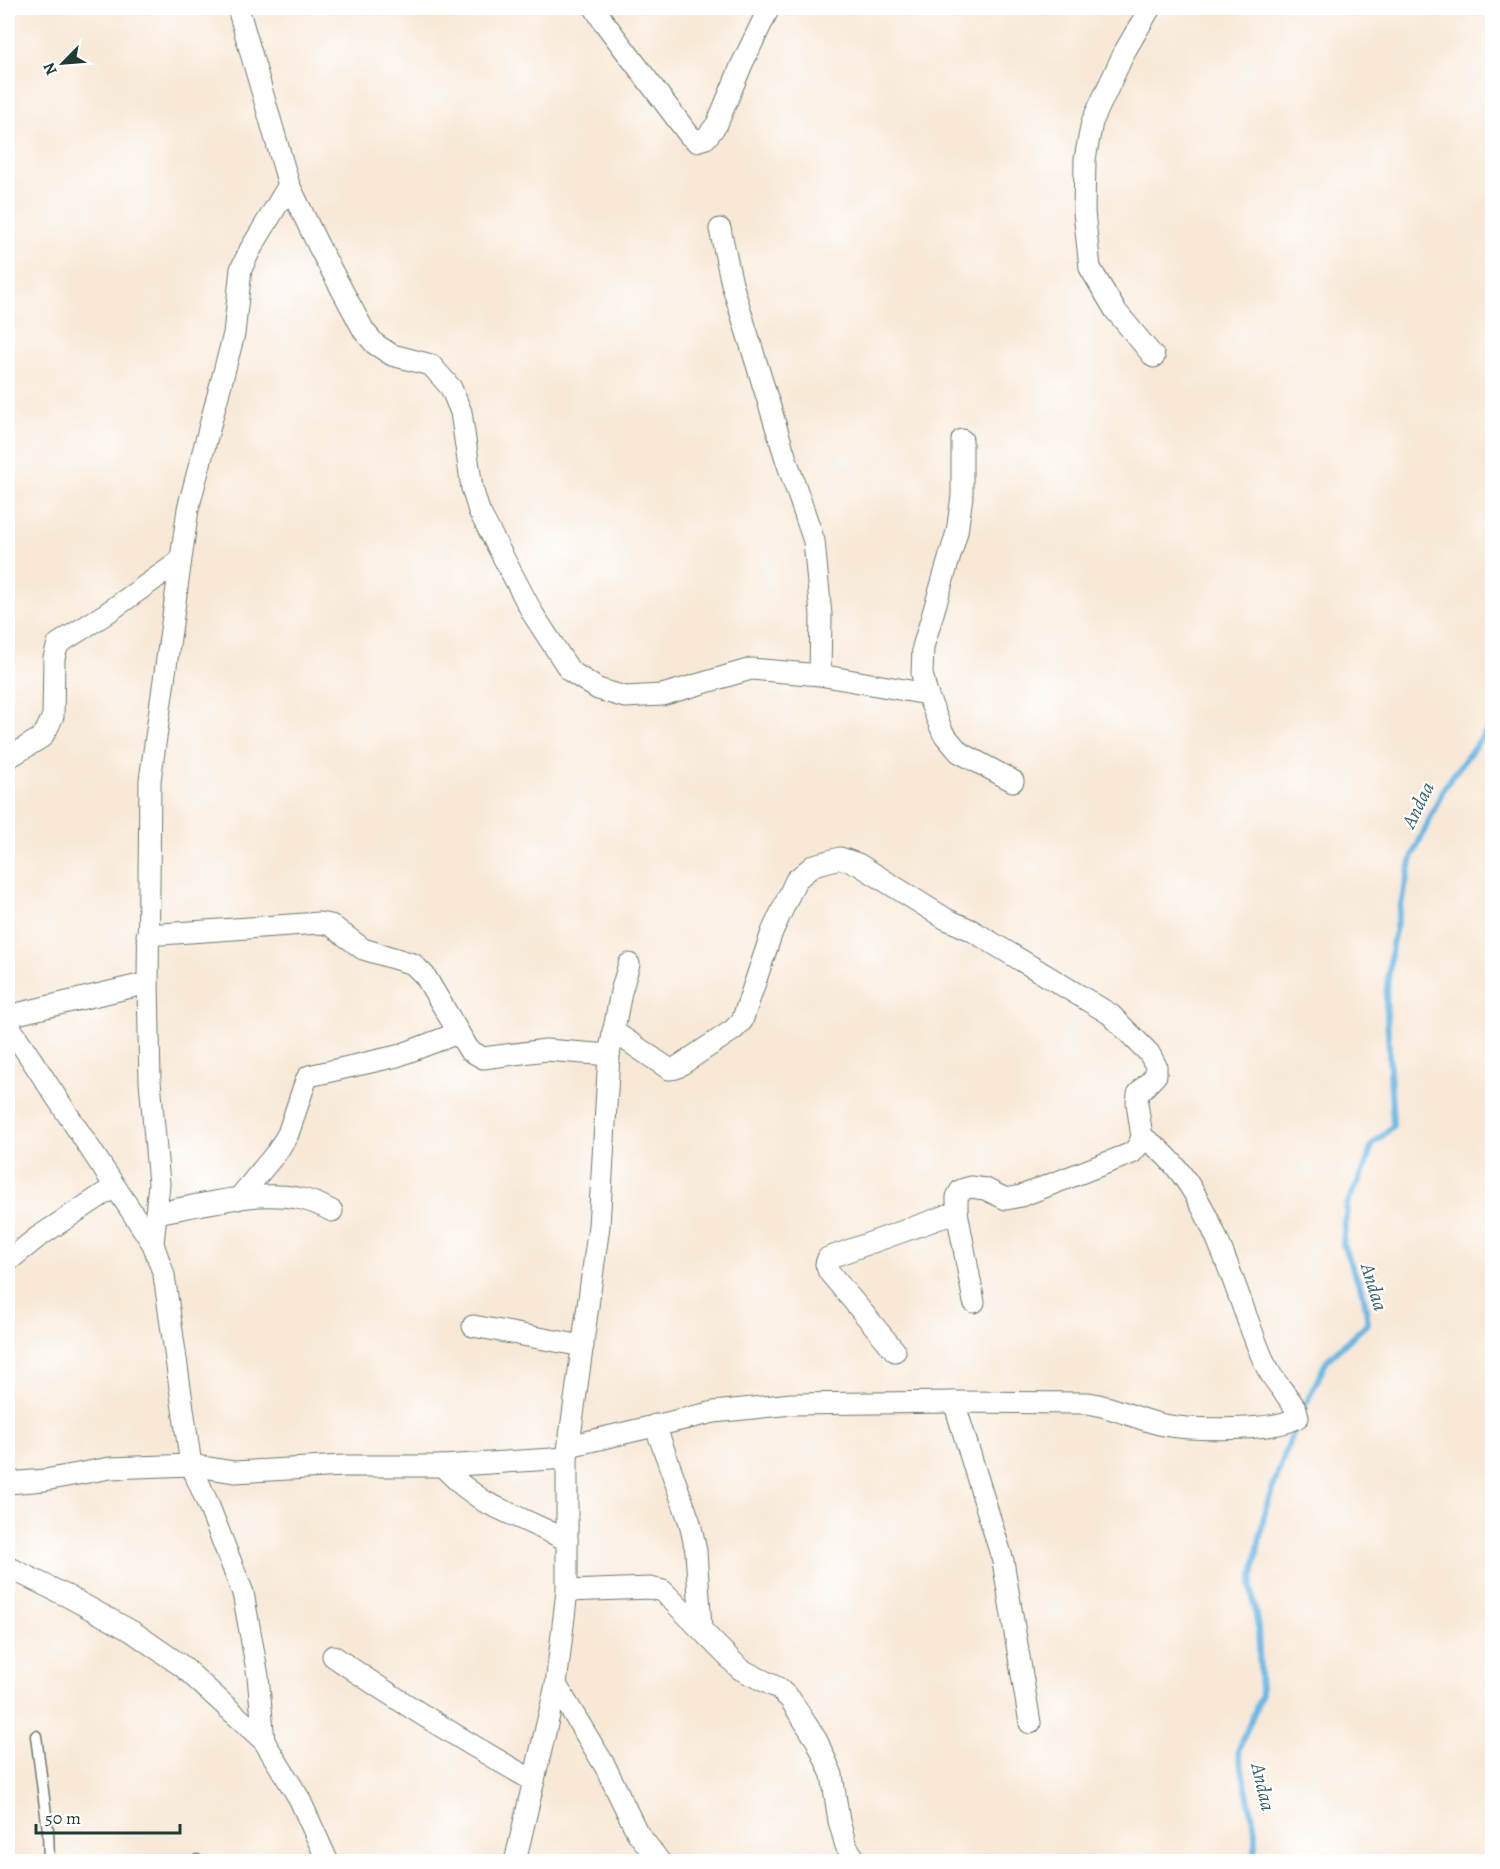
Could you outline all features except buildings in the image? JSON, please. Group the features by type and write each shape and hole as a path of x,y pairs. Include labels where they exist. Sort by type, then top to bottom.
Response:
{"street":[{"path":"238,8 289,185 319,248 364,330 375,344 392,355 431,365 451,388 461,412 472,488 479,511 533,614 570,671 598,689 625,698 662,695 751,669 820,675 927,694"},
{"path":"596,8 603,21 689,135 696,141 706,138 717,123 769,8"},
{"path":"1150,8 1125,51 1092,122 1085,159 1084,212 1090,267 1115,310 1154,357"},
{"path":"153,1244 159,1184 150,1081 147,935 150,780 188,509 234,334 241,269 289,185"},
{"path":"720,229 735,294 814,541 821,615 820,675"},
{"path":"962,440 962,496 957,532 923,647 922,674 927,694 943,733 959,752 1012,781"},
{"path":"8,758 42,737 53,716 54,658 58,644 104,615 180,561"},
{"path":"613,1031 669,1069 676,1068 732,1030 742,1021 772,932 796,880 814,865 840,858 858,864 946,919 971,930 1110,1014 1133,1040 1149,1053 1156,1066 1156,1075 1138,1094 1137,1103 1142,1137 1138,1146 1132,1153 1021,1196 1006,1199 986,1190 971,1187 961,1190 957,1197 957,1212 974,1302"},
{"path":"147,935 319,923 331,925 363,949 413,964 424,976 469,1050 483,1058 546,1050 609,1055"},
{"path":"515,1862 556,1684 567,1591 568,1452 599,1226 609,1055 629,964"},
{"path":"8,1016 148,983"},
{"path":"8,1024 153,1244 164,1275 191,1465 243,1593 258,1676 264,1741"},
{"path":"238,1199 277,1152 288,1134 309,1076 397,1056 458,1033"},
{"path":"8,1483 45,1480 110,1468 191,1465 234,1472 345,1466 442,1466 568,1452 655,1425 714,1412 792,1404 1087,1403 1105,1405 1163,1425 1192,1428 1270,1425 1286,1423 1298,1417 1293,1403 1266,1367 1212,1222 1168,1156 1142,1137"},
{"path":"8,1261 114,1187"},
{"path":"156,1213 266,1196 314,1202 332,1211"},
{"path":"895,1351 829,1272 826,1264 828,1258 957,1212"},
{"path":"473,1326 583,1346"},
{"path":"954,1402 1004,1561 1030,1723"},
{"path":"655,1425 690,1522 696,1551 701,1628"},
{"path":"442,1466 463,1486 485,1502 567,1540"},
{"path":"8,1567 133,1632 182,1666 264,1741 299,1798 328,1862"},
{"path":"567,1591 650,1588 663,1591 740,1669 778,1688 790,1699 817,1741 832,1775 839,1821 846,1846 857,1862"},
{"path":"333,1656 402,1703 534,1781"},
{"path":"556,1684 605,1766 637,1832 660,1862"}],"lane":[{"path":"36,1736 48,1830 49,1862"}],"waterway":[{"name":"Andaa","path":"1302,1412 1327,1360 1368,1323 1364,1296 1343,1245 1347,1204 1364,1170 1372,1145 1393,1126 1386,998 1392,944 1412,857 1445,786 1492,724"},
{"name":"Andaa","path":"1255,1862 1255,1829 1238,1751 1261,1696 1258,1628 1251,1587 1265,1510 1296,1423"}]}
